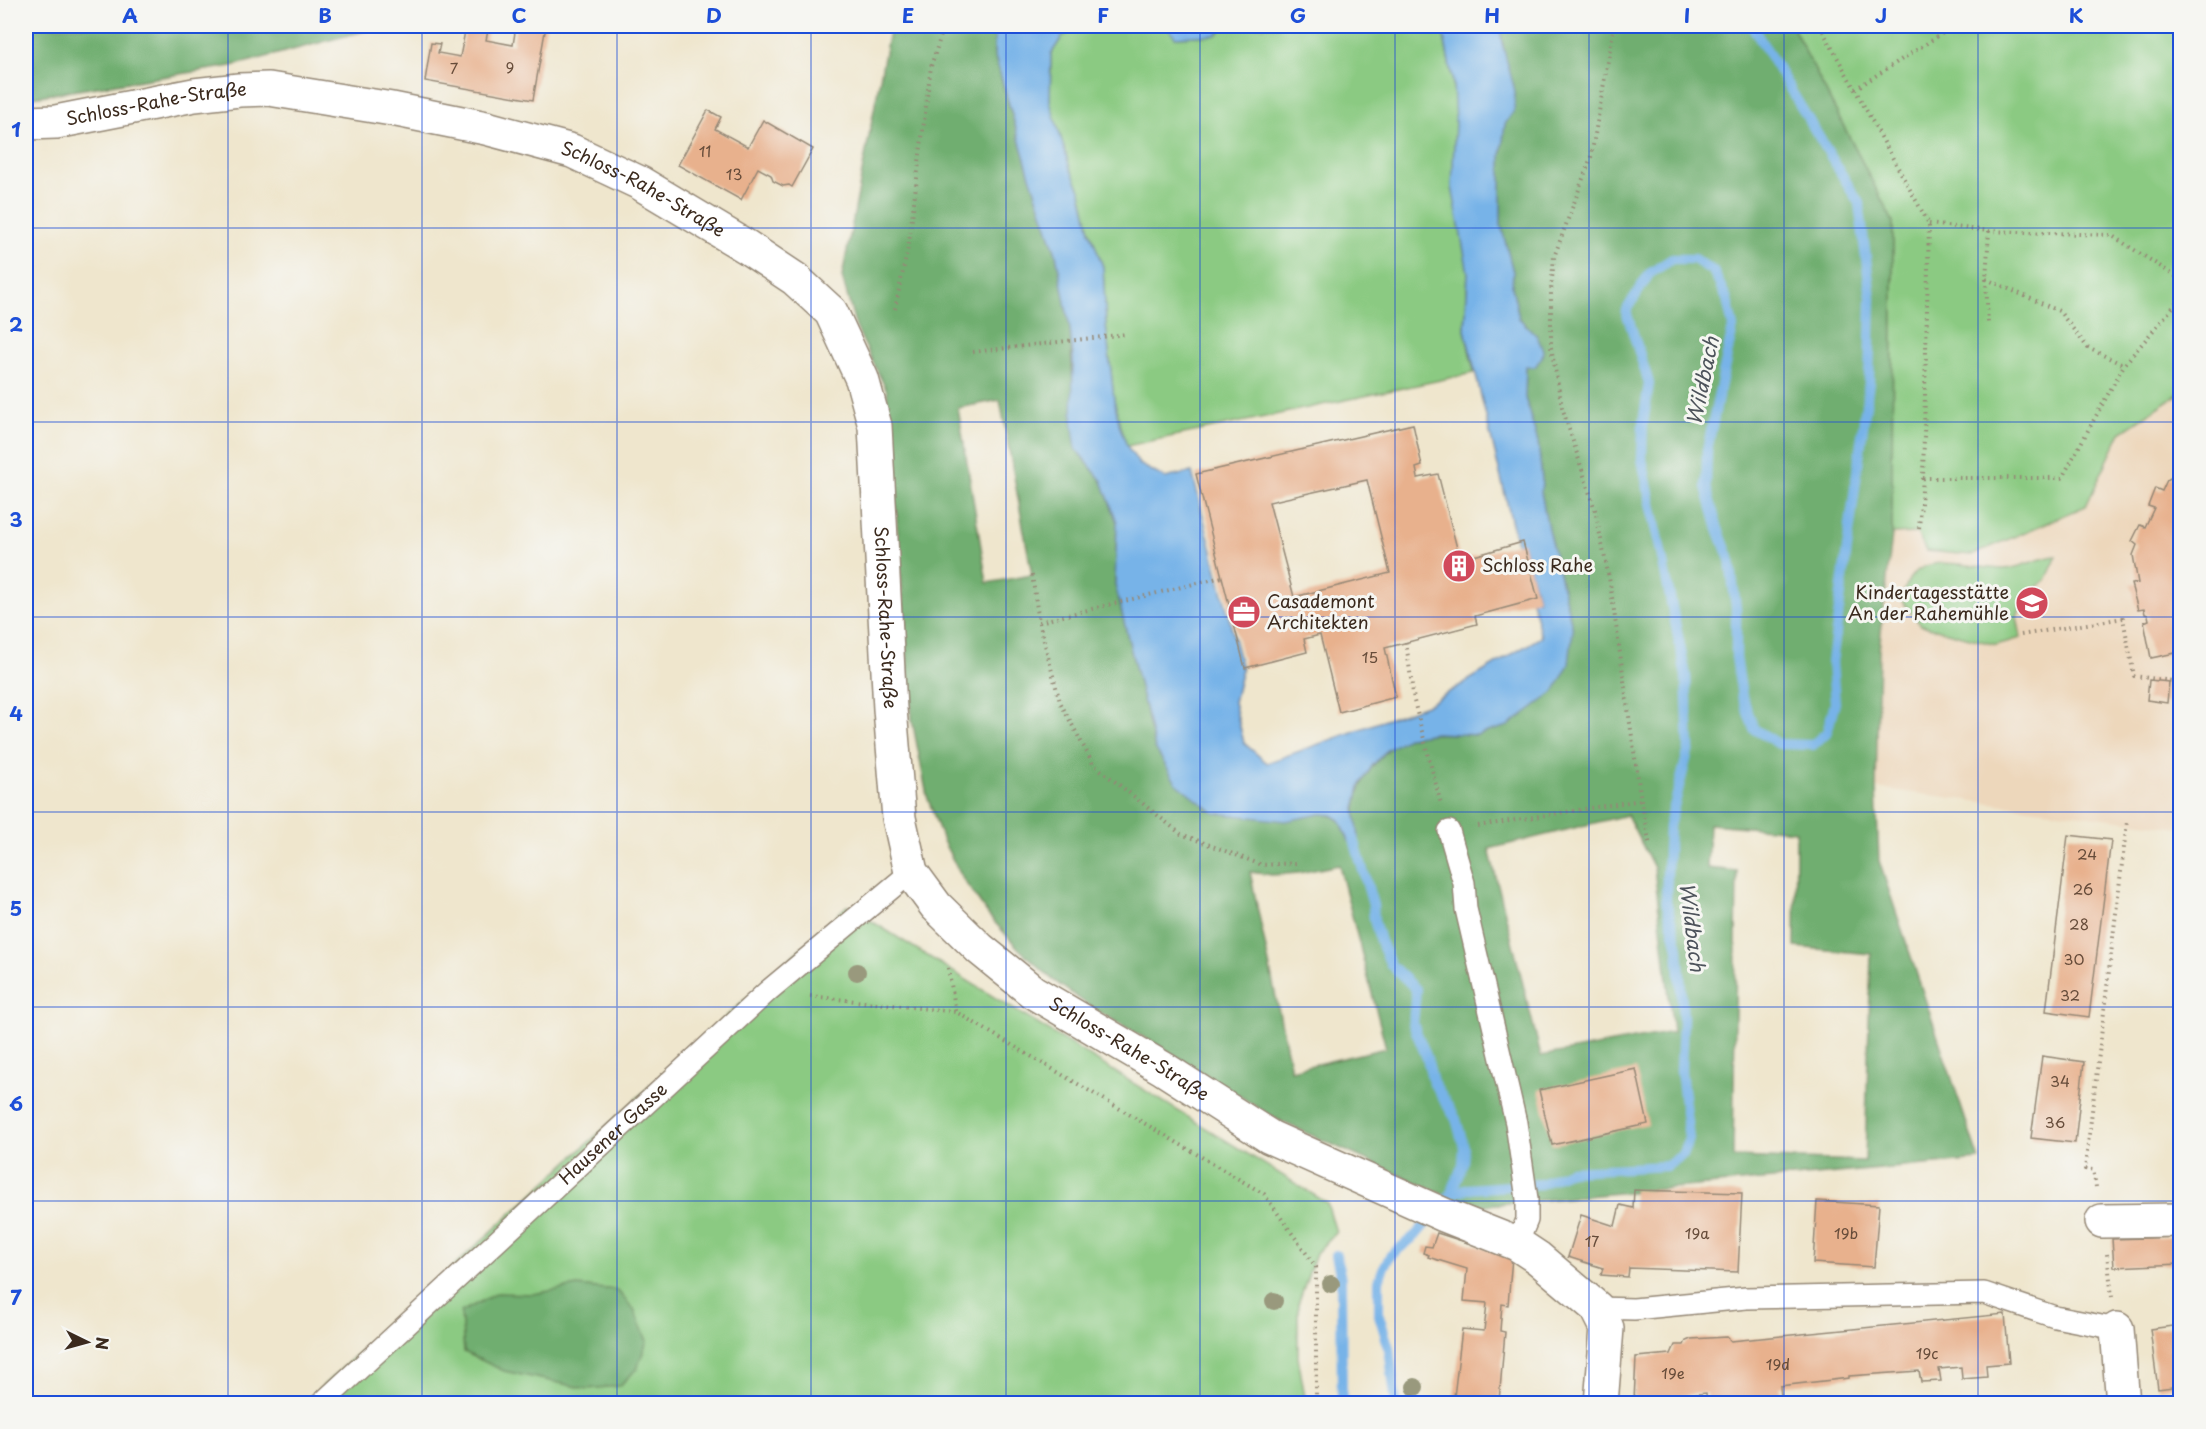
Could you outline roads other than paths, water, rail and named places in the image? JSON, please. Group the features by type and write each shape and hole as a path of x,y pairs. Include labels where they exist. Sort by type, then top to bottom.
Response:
{"street":[{"name":"Schloss-Rahe-Straße","path":"26,123 56,122 195,95 269,89 413,113 486,128 572,151 640,183 747,247 795,279 831,312 862,379 875,426 898,818 911,872 936,906 980,949 1033,992 1164,1069 1270,1137 1436,1212 1517,1244 1538,1258 1597,1308"},
{"path":"2102,1221 2181,1220"},
{"path":"1597,1308 1607,1328 1601,1404"},
{"path":"2117,1329 2123,1404"}],"lane":[{"path":"1449,831 1464,884 1466,909 1516,1123 1527,1220 1517,1244"},
{"name":"Hausener Gasse","path":"321,1404 768,991 911,872"},
{"path":"1597,1308 1634,1309 1746,1298 1984,1293 2055,1317 2117,1329"}],"water":[{"path":"995,26 1076,26 1062,37 1051,54 1050,102 1070,168 1081,192 1090,231 1103,267 1106,325 1114,399 1120,427 1127,446 1139,464 1165,478 1192,472 1242,669 1234,702 1244,743 1267,763 1429,704 1541,637 1532,601 1538,599 1523,543 1517,544 1465,330 1468,273 1452,187 1455,122 1453,83 1442,26 1500,26 1502,43 1515,91 1514,111 1505,124 1501,157 1501,225 1513,272 1512,287 1519,318 1537,336 1543,350 1542,357 1535,367 1526,366 1525,398 1538,442 1541,492 1548,529 1573,630 1569,664 1554,692 1508,726 1477,735 1436,733 1409,737 1387,750 1372,766 1360,786 1355,809 1359,838 1349,841 1340,820 1332,815 1321,814 1286,821 1214,813 1176,783 1155,748 1115,585 1117,522 1102,481 1076,449 1072,421 1073,358 1056,254 1029,173 994,53"},
{"path":"1167,26 1225,26 1216,35 1175,37"}],"waterway":[{"name":"Wildbach","path":"1396,1404 1389,1348 1379,1315 1379,1281 1390,1256 1416,1235 1451,1194 1468,1189 1541,1184 1570,1171 1667,1166 1682,1155 1689,1139 1681,1070 1683,1018 1678,948 1666,901 1669,826 1689,748 1686,676 1642,459 1643,424 1649,383 1626,311 1649,274 1672,259 1694,259 1713,271 1727,299 1733,327 1707,450 1706,487 1730,560 1736,608 1736,657 1742,696 1754,729 1779,744 1813,745 1827,732 1835,703 1832,662 1869,382 1871,298 1859,203 1752,26"},
{"path":"1354,839 1373,905 1374,920 1380,941 1391,965 1416,989 1413,1024 1427,1058 1433,1082 1456,1119 1464,1147 1463,1164 1451,1194"},
{"path":"1336,1255 1341,1279 1342,1404"}],"place":[{"name":"Schloss Rahe","path":"1459,566"},
{"name":"Kindertagesstätte An der Rahemühle","path":"2032,603"},
{"name":"Casademont Architekten","path":"1244,612"}]}
